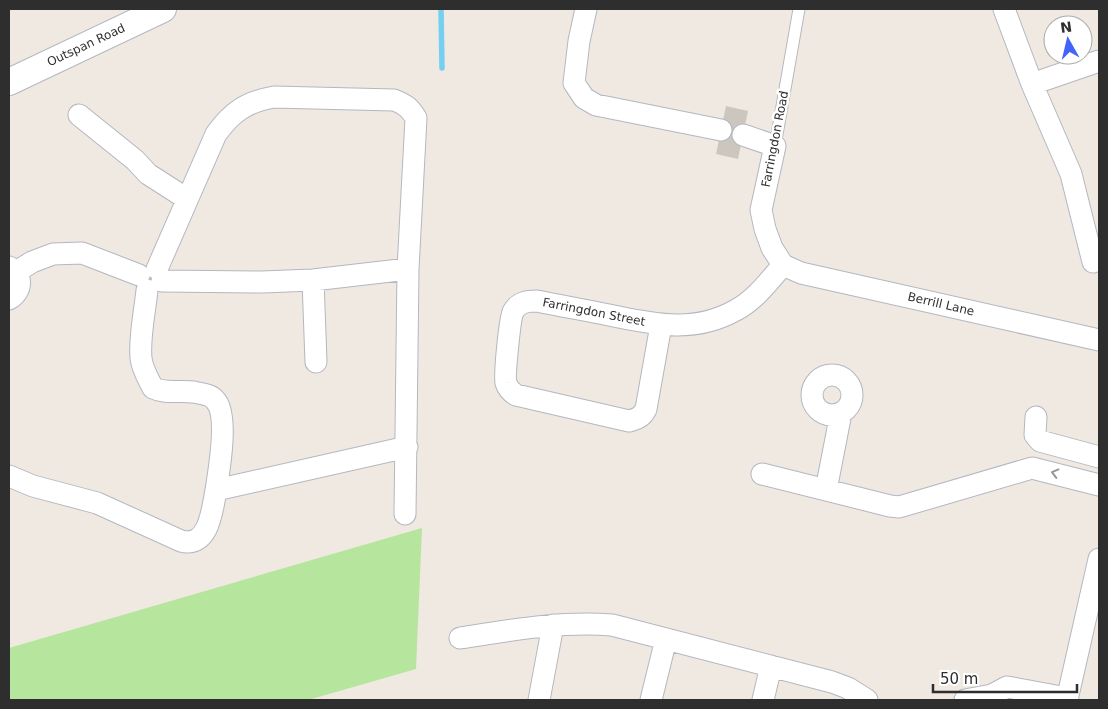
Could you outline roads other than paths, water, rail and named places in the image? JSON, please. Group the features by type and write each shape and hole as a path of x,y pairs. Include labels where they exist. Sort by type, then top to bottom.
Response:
{"street":[{"name":"Outspan Road","path":"9,82 163,9"},
{"path":"586,9 579,42 574,83 584,98 596,105 721,130"},
{"path":"1004,9 1032,84 1071,174 1093,262"},
{"path":"1032,84 1099,60"},
{"path":"9,476 33,486 97,503 181,542 195,542 204,535 216,490 222,437 221,408 216,400 210,396 181,391 164,392 152,388 141,358 143,316 151,279 216,134 227,119 246,106 259,100 274,97 394,100 405,105 416,118 408,269 405,514"},
{"path":"79,115 134,160 148,174 188,199"},
{"path":"743,135 775,146"},
{"name":"Farringdon Road","path":"775,146 761,210 772,248 783,265"},
{"path":"9,298 18,291 20,284 12,269 53,254 82,253 151,279 262,282 313,280 408,269"},
{"name":"Farringdon Street","path":"661,325 646,409 643,415 637,419 629,421 516,395 506,384 506,366 512,313 523,302 537,301 661,325 695,324 716,319 736,311 750,301 783,265"},
{"name":"Berrill Lane","path":"783,265 802,273 1099,340"},
{"path":"313,280 316,362"},
{"path":"826,490 841,413"},
{"path":"1036,417 1035,435 1040,441 1099,457"},
{"path":"1032,468 1040,441"},
{"path":"216,490 407,447"},
{"path":"762,474 899,507 1032,468 1099,485"},
{"path":"983,699 1007,687 1067,699 1091,630 1099,559"},
{"path":"460,638 552,625 584,623 612,625 848,688 867,700"},
{"path":"539,700 552,625"},
{"path":"651,700 666,639"},
{"path":"763,700 771,666"}],"lane":[{"name":"Farringdon Road","path":"775,146 799,9"}],"waterway":[{"path":"441,9 442,68"}]}
